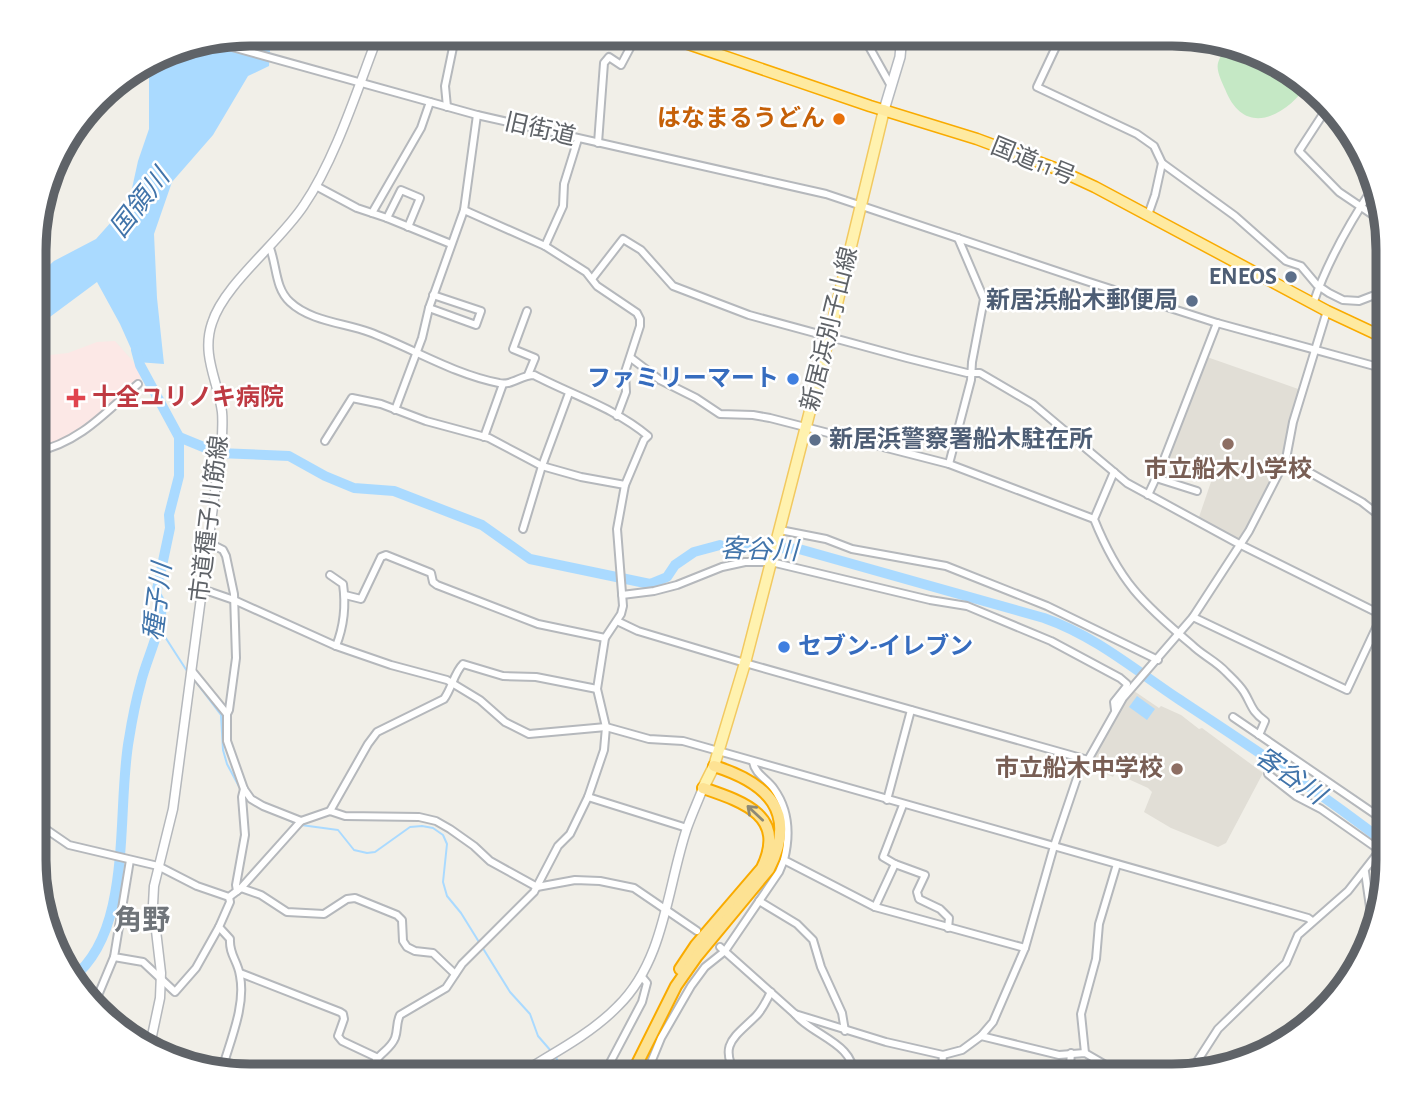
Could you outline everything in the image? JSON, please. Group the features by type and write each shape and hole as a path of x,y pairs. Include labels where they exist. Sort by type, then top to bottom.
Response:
{"highway":[{"name":"国道11号","path":"694,46 977,139 1052,167 1148,215 1327,312 1376,334"},
{"path":"637,1064 676,986 697,956 769,869 777,853 781,833 778,815 764,790 738,773 714,766"},
{"path":"630,1064 681,966 762,868 769,854 769,832 756,811 743,803 703,788"}],"main road":[{"path":"884,110 901,46"},
{"name":"新居浜別子山線","path":"703,788 719,752 772,560 884,110"}],"street":[{"name":"市道種子川筋線","path":"151,1039 160,998 154,886 173,810 222,439 222,413 209,361 211,324 230,291 292,222 316,186 374,46"},
{"path":"447,107 446,86 454,46"},
{"path":"598,143 604,63 609,57 621,65 631,46"},
{"path":"869,46 891,86"},
{"path":"1056,46 1037,87 1137,134 1154,146 1161,163 1156,195 1148,215"},
{"name":"旧街道","path":"230,47 477,115 826,194 1217,323 1376,367"},
{"path":"372,213 421,128 430,102"},
{"path":"1324,113 1299,151 1339,192 1374,215"},
{"path":"395,410 464,210 477,115"},
{"path":"545,246 563,206 564,184 578,139"},
{"path":"1161,163 1234,216 1286,261 1301,266 1319,286 1343,300 1359,302 1376,296"},
{"path":"316,186 335,199 451,244"},
{"path":"387,218 401,190 420,198 408,227"},
{"path":"1313,304 1319,286 1369,194"},
{"path":"464,210 545,246 586,272 603,290 629,306 640,318 625,372 626,391 617,416"},
{"path":"949,464 972,373 984,299 958,238"},
{"path":"592,279 623,239 641,250 673,286 749,314 986,376 1033,404 1114,472 1148,495 1241,545 1376,612"},
{"path":"270,248 279,288 299,310 371,332 416,353 503,384 534,375 569,393 590,400 648,436 643,440 625,485 617,529 623,606 617,621 605,638 597,690 606,727 604,750 588,797 570,834 558,846 537,887 462,964 446,988 400,1015 396,1023 396,1037 376,1057 373,1064"},
{"path":"429,308 476,325 479,318 481,311 433,295"},
{"path":"527,311 513,349 535,358 528,375"},
{"path":"795,1014 845,1031 943,1055 962,1049 981,1036 993,1022 1025,948 1054,846 1080,769 1088,760 1115,710 1133,685 1157,661 1193,617 1241,545 1286,459 1293,422 1327,312"},
{"path":"1148,495 1217,323"},
{"path":"631,358 660,380 720,414 753,415 949,464 1094,519 1114,564 1132,590 1154,614 1223,668 1243,690 1251,710 1265,721 1259,735"},
{"path":"45,449 66,443 85,430 138,384"},
{"path":"484,437 503,384"},
{"path":"523,528 569,393"},
{"path":"326,441 352,398 484,437 542,466 625,485"},
{"path":"1286,459 1362,502 1376,513"},
{"path":"1094,519 1114,472"},
{"path":"1156,478 1197,491"},
{"path":"779,531 826,539 852,549 946,566 1047,606 1157,661"},
{"path":"207,542 223,550 226,556 234,600 236,658 227,714 227,741 243,792 245,835 236,886 239,890 261,895 287,912 324,914 347,899 364,900 402,920 403,942 407,947 433,953 456,974"},
{"path":"345,595 361,599 381,557 386,555 431,573 433,582 437,585 538,624 605,638"},
{"path":"622,594 654,592 722,567 772,560 930,600 956,603 1031,631 1127,684 1114,702 1115,710"},
{"path":"330,575 343,584 345,595 343,628 336,646"},
{"path":"202,589 234,600 336,646 447,680 480,701 505,722 529,734 606,727 649,739 683,741 1308,918 1312,922"},
{"path":"1193,617 1347,690 1376,634"},
{"path":"617,621 638,631 744,663 1088,760"},
{"path":"229,897 239,890 299,824 330,811 377,732 444,699 463,664 503,676 536,677 597,690"},
{"path":"191,674 227,714"},
{"path":"887,800 911,710"},
{"path":"1233,717 1376,814"},
{"path":"650,1064 661,1038 691,986 759,901 784,860 788,846 788,825 782,805 774,788 754,768 753,762"},
{"path":"1268,774 1296,796 1321,809 1376,847"},
{"path":"535,1064 593,1027 618,1007 642,977 654,950 687,828 703,788"},
{"path":"243,792 263,806 299,824"},
{"path":"588,797 687,828"},
{"path":"903,804 883,857 925,875 917,892 919,899 940,909 949,918 948,928"},
{"path":"330,811 345,816 419,817 436,821 474,846 490,861 537,887 575,880 634,887 696,931"},
{"path":"46,829 69,845 158,866 197,886 229,897"},
{"path":"1196,1063 1218,1029 1286,963 1298,935 1348,891 1376,857"},
{"path":"97,996 114,957 129,860"},
{"path":"784,860 875,907 1025,948"},
{"path":"875,907 895,864"},
{"path":"1085,1053 1081,1014 1096,959 1099,924 1117,864"},
{"path":"1365,872 1371,909"},
{"path":"114,957 143,962 175,992 196,968 219,927 230,902 229,897"},
{"path":"1369,897 1373,901"},
{"path":"759,901 797,924 813,940 821,967 842,1013 845,1031"},
{"path":"219,927 230,939 229,950 240,974 239,1009 224,1063"},
{"path":"722,949 799,1019 825,1035 843,1051 851,1064"},
{"path":"240,974 340,1012 344,1019 338,1036 342,1041 376,1057"},
{"path":"609,1064 642,1002 647,983 642,977"},
{"path":"730,1064 727,1059 728,1048 734,1036 758,1014 771,992"},
{"path":"981,1036 1059,1055 1085,1053 1104,1064"},
{"path":"1071,1064 1072,1053"},
{"path":"942,1064 943,1055"}],"shaded area":[{"name":"十全ユリノキ病院","path":"115,341 138,367 141,378 83,429 63,442 45,447 45,359 97,342"},
{"name":"市立船木小学校","path":"1207,357 1301,390 1282,459 1242,537 1237,539 1198,520 1212,479 1164,464"},
{"name":"市立船木中学校","path":"1134,691 1159,708 1161,706 1181,715 1199,729 1202,728 1263,773 1226,843 1218,847 1171,828 1144,812 1152,792 1148,788 1115,773 1113,777 1089,765 1120,707"}],"green space":[{"path":"1224,52 1251,61 1302,92 1289,105 1266,117 1255,118 1243,114 1233,105 1222,83 1218,69"}],"water":[{"name":"国領川","path":"270,46 269,66 248,76 213,135 172,182 154,234 164,364 137,362 97,282 45,320 45,269 54,261 96,239 129,202 138,161 149,129 149,72 184,56 210,49"},
{"path":"1137,696 1155,709 1147,720 1129,707"}],"waterway":[{"name":"種子川","path":"79,971 92,957 105,931 114,900 129,739 143,673 160,622 161,604 156,594 170,528 169,515 179,476 179,437 140,365 136,350"},
{"name":"客谷川","path":"179,437 218,453 289,456 354,488 394,491 482,525 530,559 650,584 667,577 675,565 694,552 720,545 729,549 799,549 1044,618 1113,653 1376,836"},
{"path":"158,626 187,671"},
{"path":"193,678 221,715 223,750 227,764 242,792"},
{"path":"256,805 295,823"},
{"path":"301,825 338,830 354,850 367,853 375,852 410,827 433,828 443,835 447,844 443,882 447,896 461,913 510,992 530,1014 538,1036 551,1051"},
{"path":"555,1055 559,1064"}],"place":[{"name":"はなまるうどん","path":"839,119"},
{"name":"ENEOS","path":"1291,277"},
{"name":"新居浜船木郵便局","path":"1192,301"},
{"name":"ファミリーマート","path":"793,379"},
{"name":"十全ユリノキ病院","path":"76,398"},
{"name":"新居浜警察署船木駐在所","path":"815,440"},
{"name":"市立船木小学校","path":"1228,444"},
{"name":"セブン-イレブン","path":"784,647"},
{"name":"市立船木中学校","path":"1177,769"}],"district":[{"name":"角野","path":"142,921"}]}
